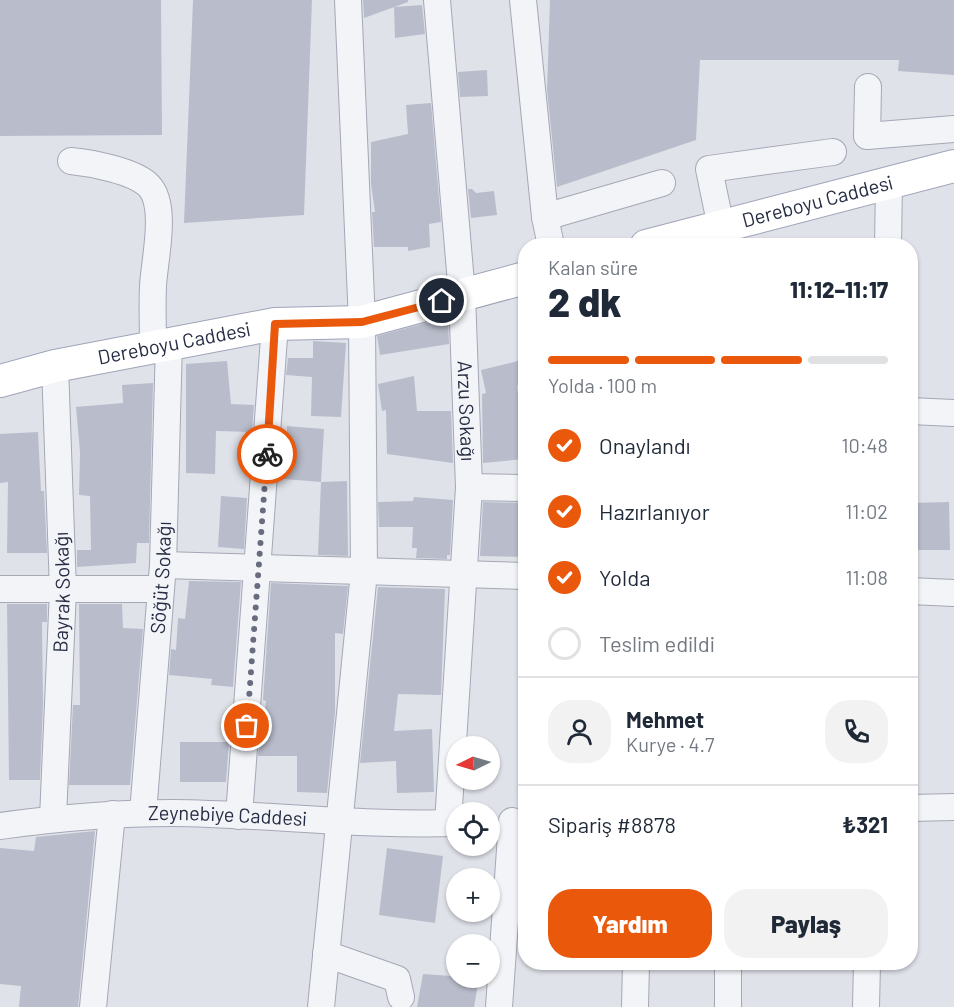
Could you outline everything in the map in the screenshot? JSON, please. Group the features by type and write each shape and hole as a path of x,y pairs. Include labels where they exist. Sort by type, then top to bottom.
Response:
{"main road":[{"name":"Dereboyu Caddesi","path":"678,238 954,166"},
{"name":"Dereboyu Caddesi","path":"0,381 55,366 161,344 275,324 362,322 518,280"}],"street":[{"path":"321,1007 364,572 362,322 348,0"},
{"name":"Arzu Sokağı","path":"437,0 462,295 469,487 453,802"},
{"path":"524,0 545,217 550,238"},
{"path":"868,87 867,136 954,129"},
{"path":"721,227 709,169 833,152"},
{"name":"Söğüt Sokağı","path":"71,160 91,163 143,181 152,188 159,216 159,242 153,284 161,344 162,577 143,813"},
{"path":"545,217 662,183"},
{"path":"888,238 889,183"},
{"path":"239,816 259,569 275,324"},
{"name":"Bayrak Sokağı","path":"53,819 63,590 55,366"},
{"path":"918,411 954,412"},
{"path":"469,487 518,488"},
{"path":"0,589 63,590 162,577 259,569 518,576"},
{"path":"918,591 954,593"},
{"path":"918,808 954,807"},
{"name":"Zeynebiye Caddesi","path":"0,826 53,819 143,813 446,823"},
{"path":"93,1007 112,814"},
{"path":"499,1007 515,923 509,821"},
{"path":"326,954 397,979 401,996"},
{"path":"635,1007 636,970"},
{"path":"728,970 728,1007 736,1007"},
{"path":"866,1007 867,970"}],"building":[{"path":"0,0 161,0 162,135 0,136"},
{"path":"193,0 312,0 304,215 184,223"},
{"path":"363,0 408,0 408,2 364,18"},
{"path":"550,0 954,0 954,75 898,71 899,60 700,60 696,140 557,187 547,90"},
{"path":"422,5 425,34 395,38 394,7"},
{"path":"487,70 488,96 460,97 458,72"},
{"path":"431,103 441,222 429,224 430,247 408,251 408,247 374,247 372,212 375,212 371,184 371,142 408,134 406,105"},
{"path":"468,189 476,193 494,191 497,215 471,218"},
{"path":"448,317 449,344 380,355 377,336"},
{"path":"313,341 346,343 341,417 311,416 312,377 286,375 288,358 313,358"},
{"path":"227,361 231,404 254,405 252,432 216,431 215,474 186,473 186,364"},
{"path":"518,361 518,460 483,463 482,394 486,393 481,370"},
{"path":"414,376 417,411 451,411 453,463 387,454 386,410 382,411 378,384"},
{"path":"153,383 149,543 137,543 136,563 77,567 77,550 91,550 90,496 79,495 80,452 76,407 123,403 122,385"},
{"path":"287,426 324,429 321,482 284,479"},
{"path":"38,432 47,553 7,553 8,482 0,483 0,434"},
{"path":"347,481 348,556 318,555 321,482"},
{"path":"221,496 247,498 244,549 218,547"},
{"path":"414,497 453,500 450,555 447,555 447,559 416,558 417,548 412,548 413,527 379,527 378,502 413,501"},
{"path":"483,502 518,503 518,557 480,556"},
{"path":"949,502 950,550 918,550 918,503"},
{"path":"189,581 241,582 233,687 211,685 212,679 169,675 171,649 176,650 178,618 185,619"},
{"path":"271,583 348,586 343,634 335,633 335,712 327,793 297,792 297,756 258,756 266,701 263,700"},
{"path":"378,587 445,589 441,695 398,694 394,731 432,729 434,792 397,793 396,761 360,763"},
{"path":"7,604 47,604 47,622 42,622 43,704 40,780 9,780"},
{"path":"79,604 122,604 123,628 143,629 130,785 69,785 73,705 80,705"},
{"path":"180,742 229,742 226,782 180,782"},
{"path":"95,831 78,1007 19,1007 21,986 0,984 0,848 34,851 36,837"},
{"path":"387,848 443,856 435,923 379,915"},
{"path":"423,974 446,976 446,988 477,988 474,1007 417,1007"}],"way so far":[{"path":"247,726 267,454"}],"route":[{"path":"267,454 275,324 362,322 442,301"}]}
